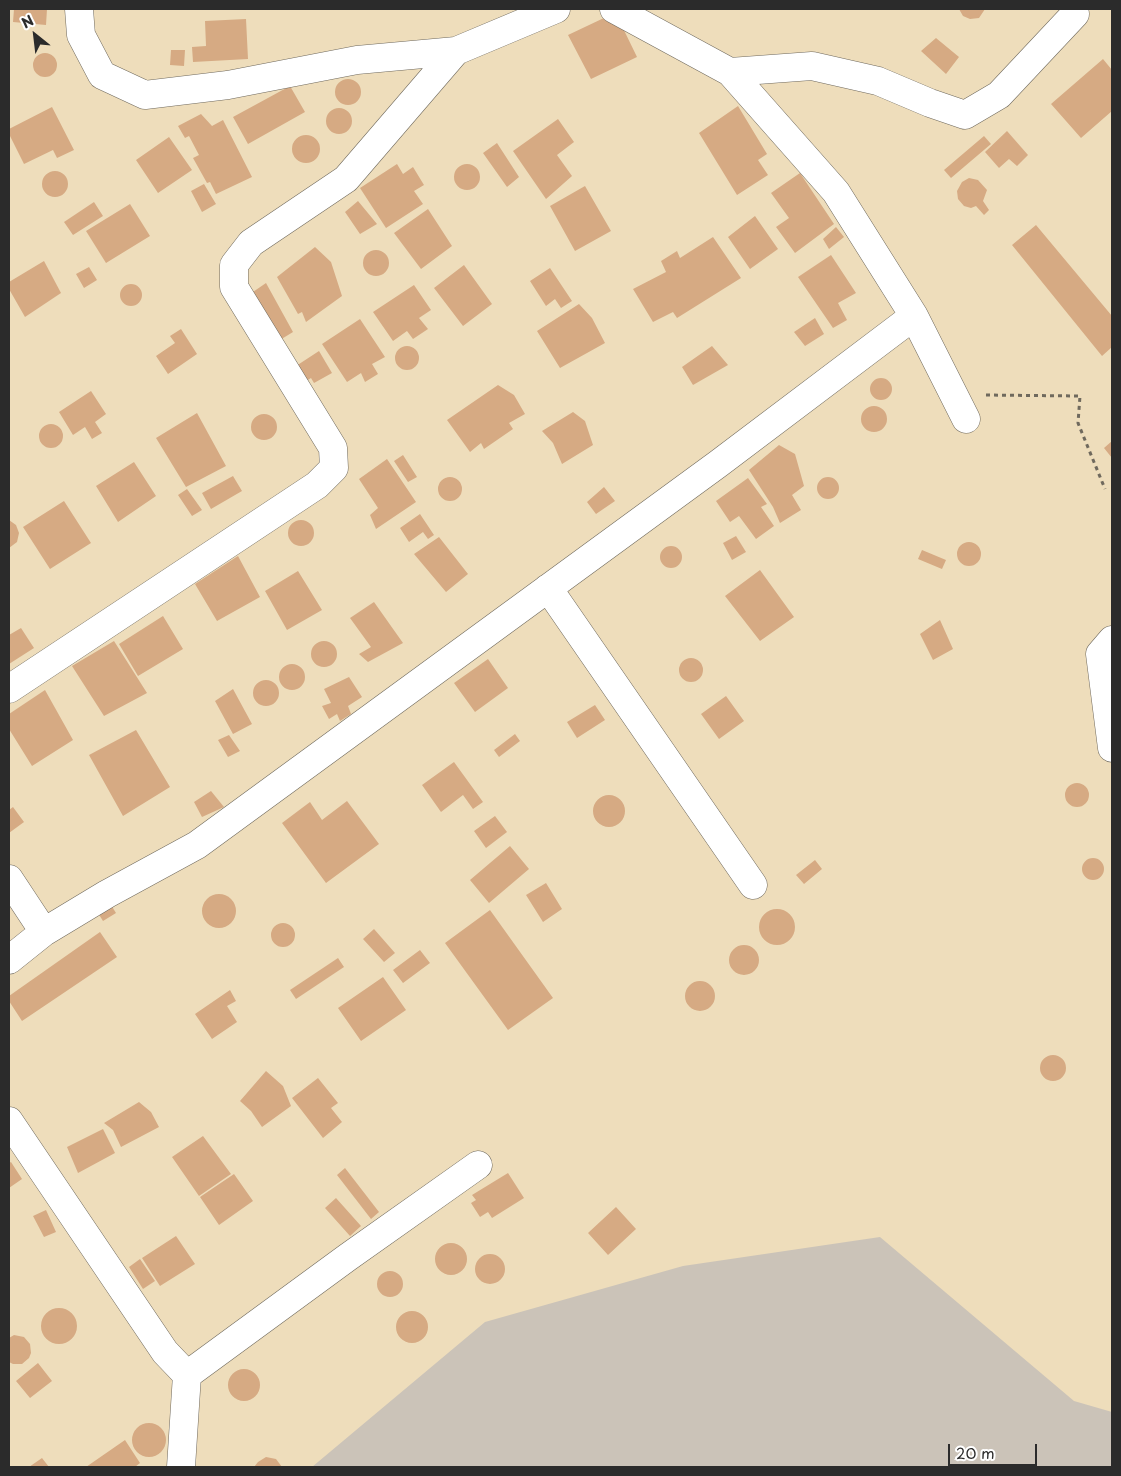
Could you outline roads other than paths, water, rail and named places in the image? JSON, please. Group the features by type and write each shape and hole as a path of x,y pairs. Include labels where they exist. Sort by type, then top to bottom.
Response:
{"street":[{"path":"79,9 81,35 102,75 145,95 228,85 357,60 456,51 556,9"},
{"path":"614,9 730,72 836,192 914,316 966,420"},
{"path":"730,72 812,66 878,81 964,115 999,95 1075,14"},
{"path":"9,689 317,484 334,468 333,448 234,287 234,265 251,243 346,179 456,51"},
{"path":"9,960 44,932 197,845 718,464 914,316"},
{"path":"548,588 753,885"},
{"path":"1112,640 1100,654 1112,748"},
{"path":"9,880 44,932"},
{"path":"9,1121 165,1352 187,1375 182,1467"},
{"path":"187,1375 478,1165"}]}
